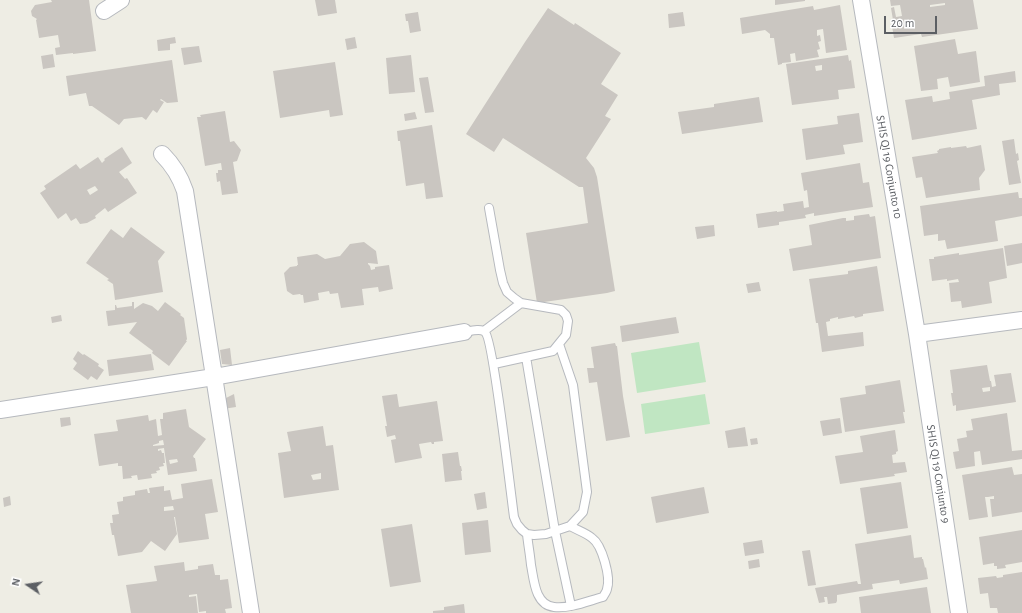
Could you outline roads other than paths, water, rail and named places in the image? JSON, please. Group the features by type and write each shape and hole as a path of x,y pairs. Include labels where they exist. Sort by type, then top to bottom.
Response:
{"street":[{"path":"104,11 121,0"},
{"name":"SHIS QI 19 Conjunto 10","path":"861,0 917,334"},
{"path":"162,154 176,170 185,191 251,613"},
{"path":"917,334 1022,320"},
{"path":"0,410 214,376 464,332"},
{"name":"SHIS QI 19 Conjunto 9","path":"917,334 959,613"}],"lane":[{"path":"490,208 503,283 508,292 522,303 561,310 566,315 568,321 566,335 554,351 494,364"},
{"path":"464,332 484,331 522,303"},
{"path":"484,331 488,336 494,364 514,517 522,530 527,534 546,534 570,526 583,512 587,492 572,385 559,344"},
{"path":"526,357 554,531 570,606"},
{"path":"527,534 535,588 539,596 544,603 553,608 570,606 603,597 608,588 608,572 597,543 592,538 570,526"}]}
